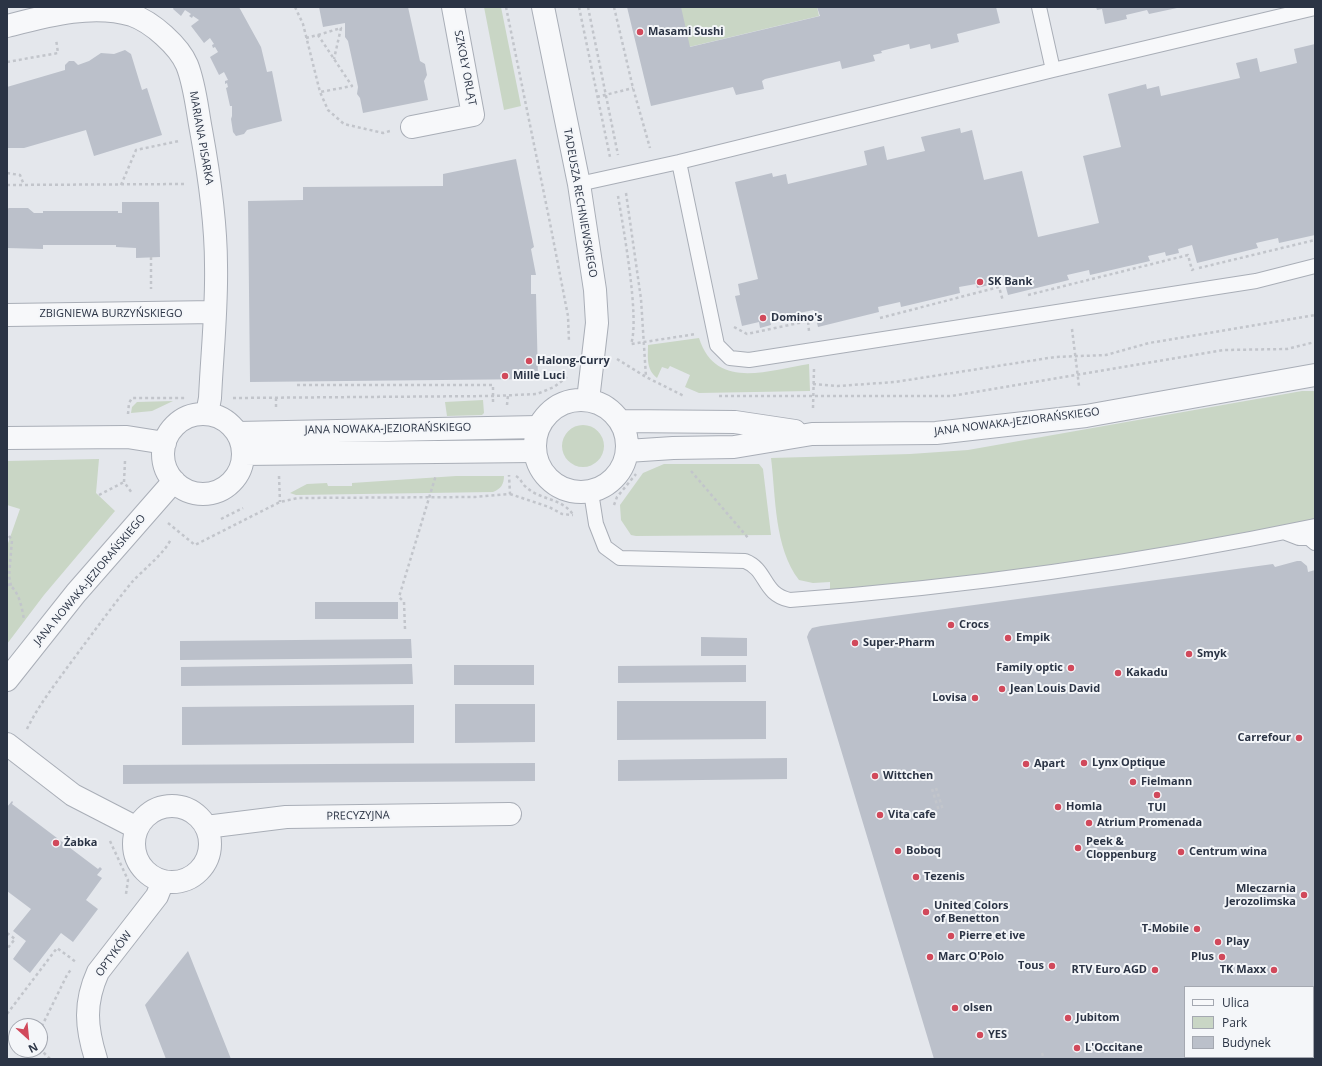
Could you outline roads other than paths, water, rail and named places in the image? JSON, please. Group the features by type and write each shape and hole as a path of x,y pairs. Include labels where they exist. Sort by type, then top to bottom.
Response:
{"street":[{"name":"SZKOŁY ORLĄT","path":"412,127 473,115 453,7"},
{"name":"TADEUSZA RECHNIEWSKIEGO","path":"543,7 579,184 595,290 597,323 588,400"},
{"name":"MARIANA PISARKA","path":"7,26 47,16 100,10 133,16 157,30 178,49 186,64 192,81 208,168 216,265 210,398 207,414"},
{"name":"ZBIGNIEWA BURZYŃSKIEGO","path":"7,314 215,312"},
{"name":"JANA NOWAKA-JEZIORAŃSKIEGO","path":"627,451 734,447 812,434 936,432 1086,416 1315,375"},
{"path":"576,400 588,400 601,404 612,411 620,421 626,436 627,451 623,465 616,477 604,486 591,492 578,493 565,490 553,484 544,475 537,463 534,451 538,427 554,408 564,403 576,400"},
{"path":"207,414 224,420 237,433 242,443 242,464 238,474 223,489 213,493 192,492 183,488 174,481 164,464 165,443 169,432 177,424 191,416 207,414"},
{"name":"JANA NOWAKA-JEZIORAŃSKIEGO","path":"620,421 735,422 812,434"},
{"name":"JANA NOWAKA-JEZIORAŃSKIEGO","path":"237,433 538,427"},
{"path":"7,438 119,437 165,443"},
{"name":"JANA NOWAKA-JEZIORAŃSKIEGO","path":"243,454 534,451"},
{"name":"JANA NOWAKA-JEZIORAŃSKIEGO","path":"7,680 76,593 174,481"},
{"path":"7,744 74,795 137,828"},
{"path":"165,806 177,806 189,809 199,817 206,827 210,838 209,851 201,867 187,879 175,882 163,881 152,877 137,861 134,850 134,839 137,828 144,818 153,810 165,806"},
{"name":"PRECYZYJNA","path":"206,827 286,817 510,814"},
{"name":"OPTYKÓW","path":"96,1059 89,1035 88,1022 88,1001 93,983 98,972 157,896 163,881"}],"lane":[{"path":"1039,7 1053,70"},
{"path":"579,184 679,162 1053,70 1315,8"},
{"path":"679,162 717,345 730,358 749,360 1077,310 1256,281 1315,266"},
{"path":"591,492 596,524 605,547 620,558 745,561 757,569 774,594 780,598 790,600 903,591 1070,570 1315,526"},
{"path":"1279,533 1309,538 1315,543"}],"place":[{"name":"Masami Sushi","path":"640,32"},
{"name":"SK Bank","path":"980,282"},
{"name":"Domino's","path":"763,318"},
{"name":"Halong-Curry","path":"529,361"},
{"name":"Mille Luci","path":"505,376"},
{"name":"Crocs","path":"951,625"},
{"name":"Empik","path":"1008,638"},
{"name":"Super-Pharm","path":"855,643"},
{"name":"Smyk","path":"1189,654"},
{"name":"Family optic","path":"1071,668"},
{"name":"Kakadu","path":"1118,673"},
{"name":"Jean Louis David","path":"1002,689"},
{"name":"Lovisa","path":"975,698"},
{"name":"Carrefour","path":"1299,738"},
{"name":"Lynx Optique","path":"1084,763"},
{"name":"Apart","path":"1026,764"},
{"name":"Wittchen","path":"875,776"},
{"name":"Fielmann","path":"1133,782"},
{"name":"TUI","path":"1157,795"},
{"name":"Homla","path":"1058,807"},
{"name":"Vita cafe","path":"880,815"},
{"name":"Atrium Promenada","path":"1089,823"},
{"name":"Żabka","path":"56,843"},
{"name":"Peek & Cloppenburg","path":"1078,848"},
{"name":"Boboq","path":"898,851"},
{"name":"Centrum wina","path":"1181,852"},
{"name":"Tezenis","path":"916,877"},
{"name":"Mleczarnia Jerozolimska","path":"1304,895"},
{"name":"United Colors of Benetton","path":"926,912"},
{"name":"T-Mobile","path":"1197,929"},
{"name":"Pierre et ive","path":"951,936"},
{"name":"Play","path":"1218,942"},
{"name":"Marc O'Polo","path":"930,957"},
{"name":"Plus","path":"1222,957"},
{"name":"Tous","path":"1052,966"},
{"name":"RTV Euro AGD","path":"1155,970"},
{"name":"TK Maxx","path":"1274,970"},
{"name":"olsen","path":"955,1008"},
{"name":"Jubitom","path":"1068,1018"},
{"name":"YES","path":"980,1035"},
{"name":"L'Occitane","path":"1077,1048"}]}
